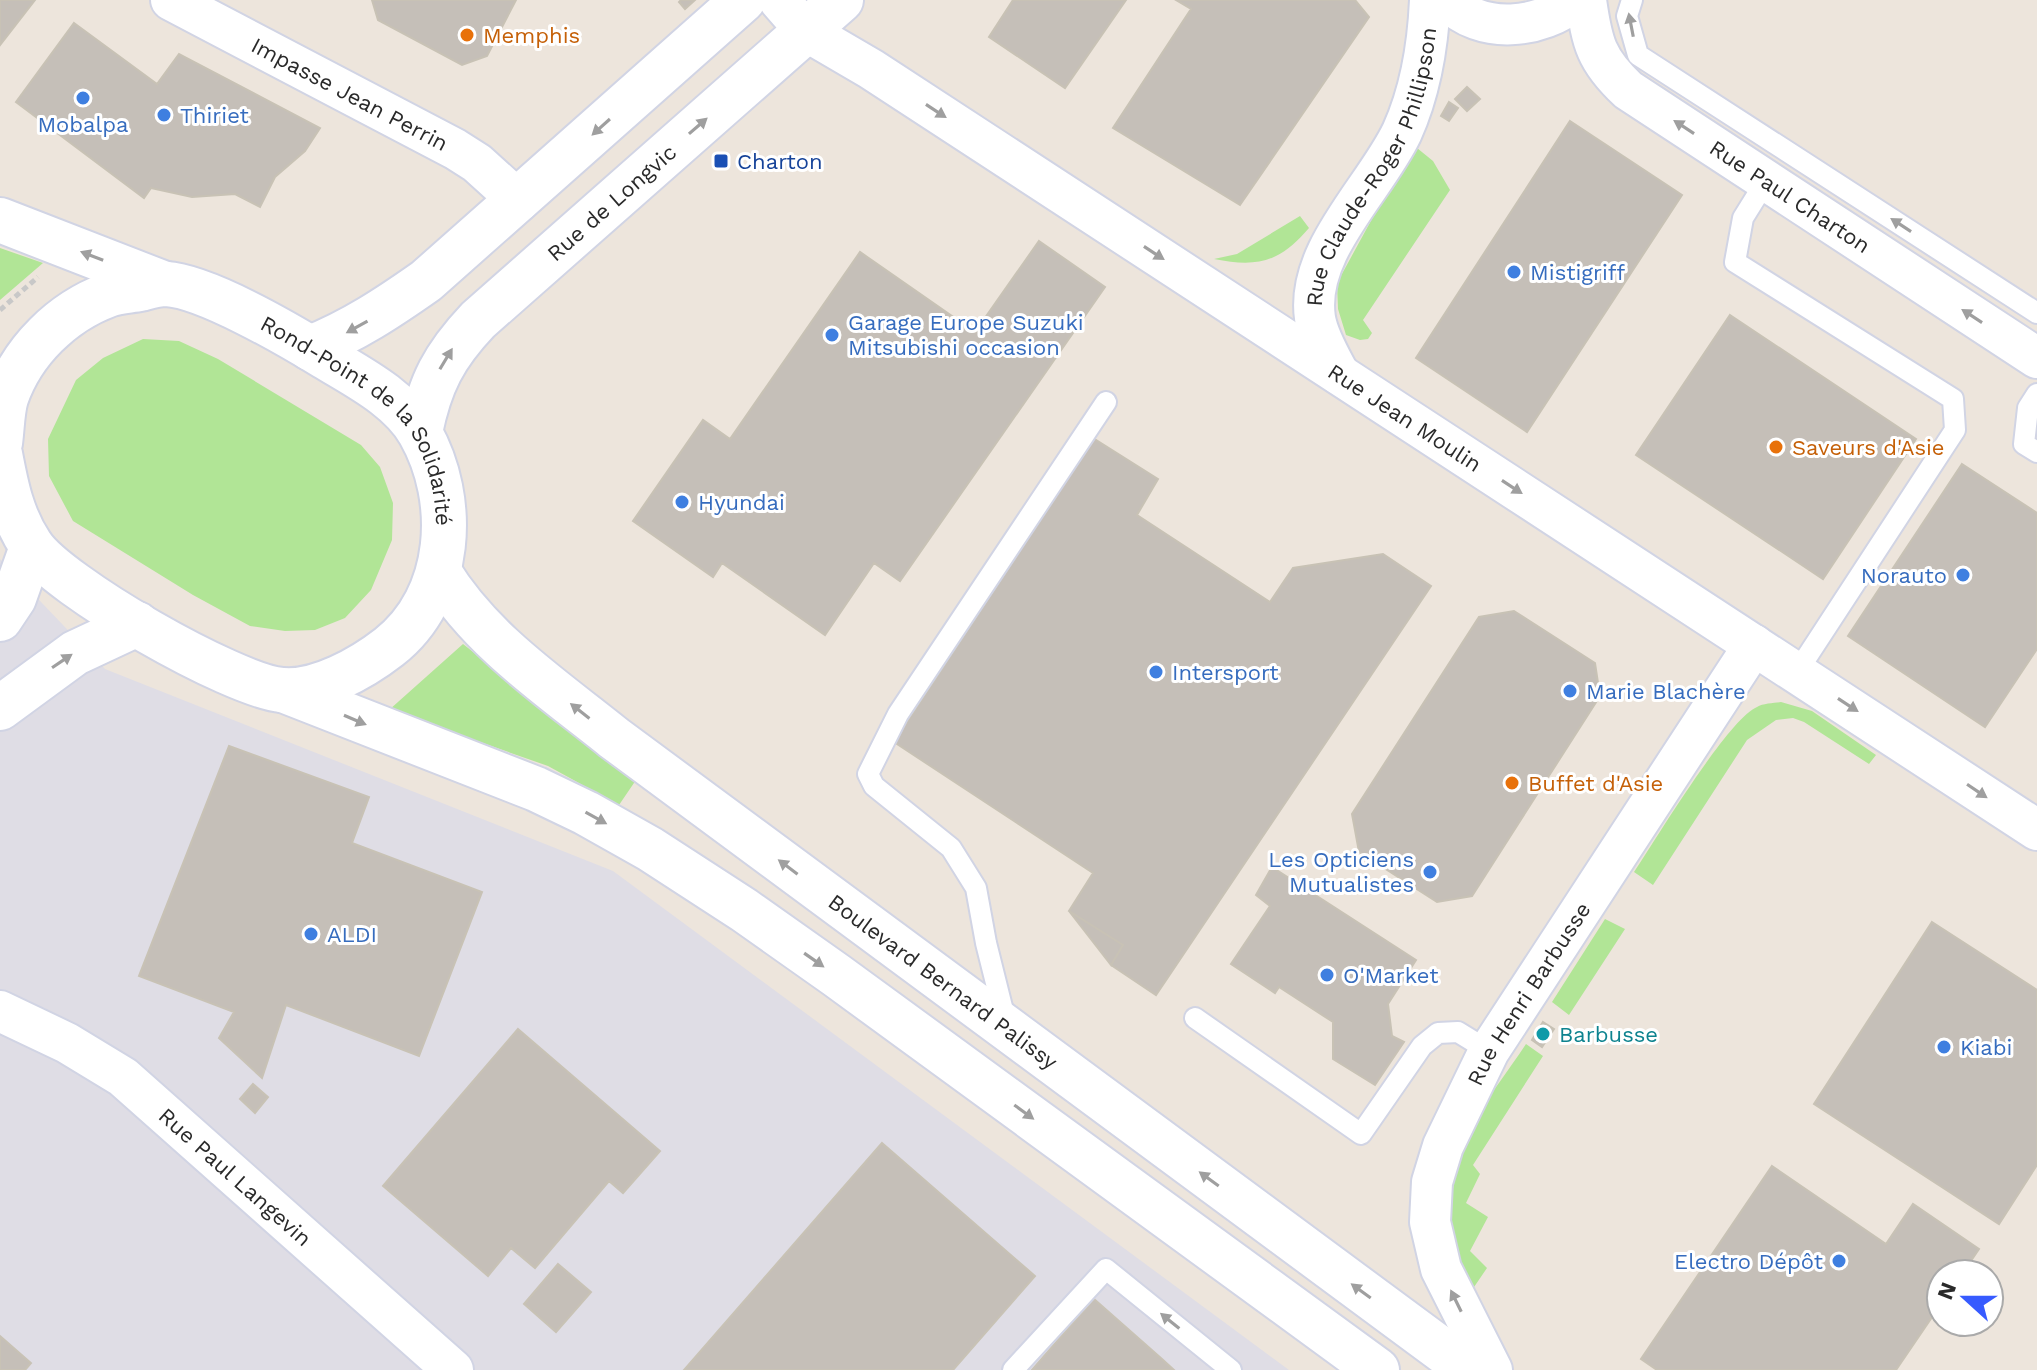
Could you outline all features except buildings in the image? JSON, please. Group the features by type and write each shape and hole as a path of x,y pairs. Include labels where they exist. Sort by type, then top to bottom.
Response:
{"main road":[{"path":"310,348 374,318 426,281 743,0"},
{"name":"Rue de Longvic","path":"420,432 427,397 439,370 453,346 478,320 792,16 841,0"},
{"path":"0,220 165,284"},
{"name":"Rond-Point de la Solidarité","path":"0,443 3,395 30,351 65,317 109,295 165,284 207,294 310,348 375,388 397,405 420,432 440,480 445,534 439,572 420,613 392,646 355,671 322,684 283,690 208,663 72,584 32,547 8,500 0,454"},
{"path":"0,619 14,598 32,547"},
{"name":"Boulevard Bernard Palissy","path":"439,572 473,621 614,738 1469,1370"},
{"path":"0,708 75,653 137,624"},
{"path":"283,690 536,789 650,849 744,910 848,984 1377,1370"}],"street":[{"name":"Impasse Jean Perrin","path":"171,0 455,149 477,163 519,201"},
{"name":"Rue Claude-Roger Phillipson","path":"1339,374 1315,321 1313,296 1317,275 1401,132 1422,76 1428,43 1430,0"},
{"path":"1447,0 1477,19 1506,25 1535,22 1562,11 1576,0"},
{"name":"Rue Paul Charton","path":"1586,0 1597,52 1608,72 1628,90 2037,358"},
{"name":"Rue Jean Moulin","path":"792,16 2037,830"},
{"name":"Rue Henri Barbusse","path":"1492,1370 1441,1269 1430,1222 1432,1182 1443,1146 1489,1051 1754,645"},
{"name":"Rue Paul Langevin","path":"0,1011 67,1043 123,1077 453,1370"}],"lane":[{"path":"1632,0 1627,16 1638,55 2037,313"},
{"path":"1766,181 1743,218 1735,262 1953,399 1955,430 1797,672"},
{"path":"2037,394 2028,408 2024,444 2037,452"},
{"path":"1008,1031 976,888 951,848 874,786 868,774 898,714 1106,402"},
{"path":"1195,1018 1361,1134 1422,1046 1438,1033 1458,1032 1489,1051"},
{"path":"1013,1370 1106,1269 1231,1370"}],"shaded area":[{"path":"0,559 105,669 613,871 1289,1370 0,1370"}],"green space":[{"path":"1417,148 1433,161 1450,190 1363,320 1372,333 1368,339 1360,340 1346,335 1338,309 1337,283 1397,173"},
{"path":"1300,216 1309,228 1278,255 1267,260 1243,263 1214,259 1237,254"},
{"path":"0,248 43,263 0,300"},
{"path":"143,339 179,341 218,359 361,445 380,467 393,503 392,540 371,590 345,618 315,630 285,631 250,626 193,595 73,521 49,476 48,439 76,380 103,358"},
{"path":"463,644 636,780 619,805 548,766 389,710"},
{"path":"1781,702 1812,711 1876,755 1869,764 1804,722 1793,718 1776,720 1747,740 1653,885 1634,872 1728,733 1757,707"},
{"path":"1605,919 1625,929 1569,1015 1552,1002"},
{"path":"1526,1044 1543,1056 1473,1165 1480,1174 1466,1203 1488,1217 1470,1251 1487,1268 1472,1290 1456,1256 1453,1241 1451,1224 1456,1169 1473,1122"}],"place":[{"name":"Memphis","path":"467,35"},
{"name":"Mobalpa","path":"83,98"},
{"name":"Thiriet","path":"164,115"},
{"name":"Charton","path":"721,161"},
{"name":"Mistigriff","path":"1514,272"},
{"name":"Garage Europe Suzuki Mitsubishi occasion","path":"832,335"},
{"name":"Saveurs d'Asie","path":"1776,447"},
{"name":"Hyundai","path":"682,502"},
{"name":"Norauto","path":"1963,575"},
{"name":"Intersport","path":"1156,672"},
{"name":"Marie Blachère","path":"1570,691"},
{"name":"Buffet d'Asie","path":"1512,783"},
{"name":"Les Opticiens Mutualistes","path":"1430,872"},
{"name":"ALDI","path":"311,934"},
{"name":"O'Market","path":"1327,975"},
{"name":"Barbusse","path":"1543,1034"},
{"name":"Kiabi","path":"1944,1047"},
{"name":"Electro Dépôt","path":"1839,1261"}]}
